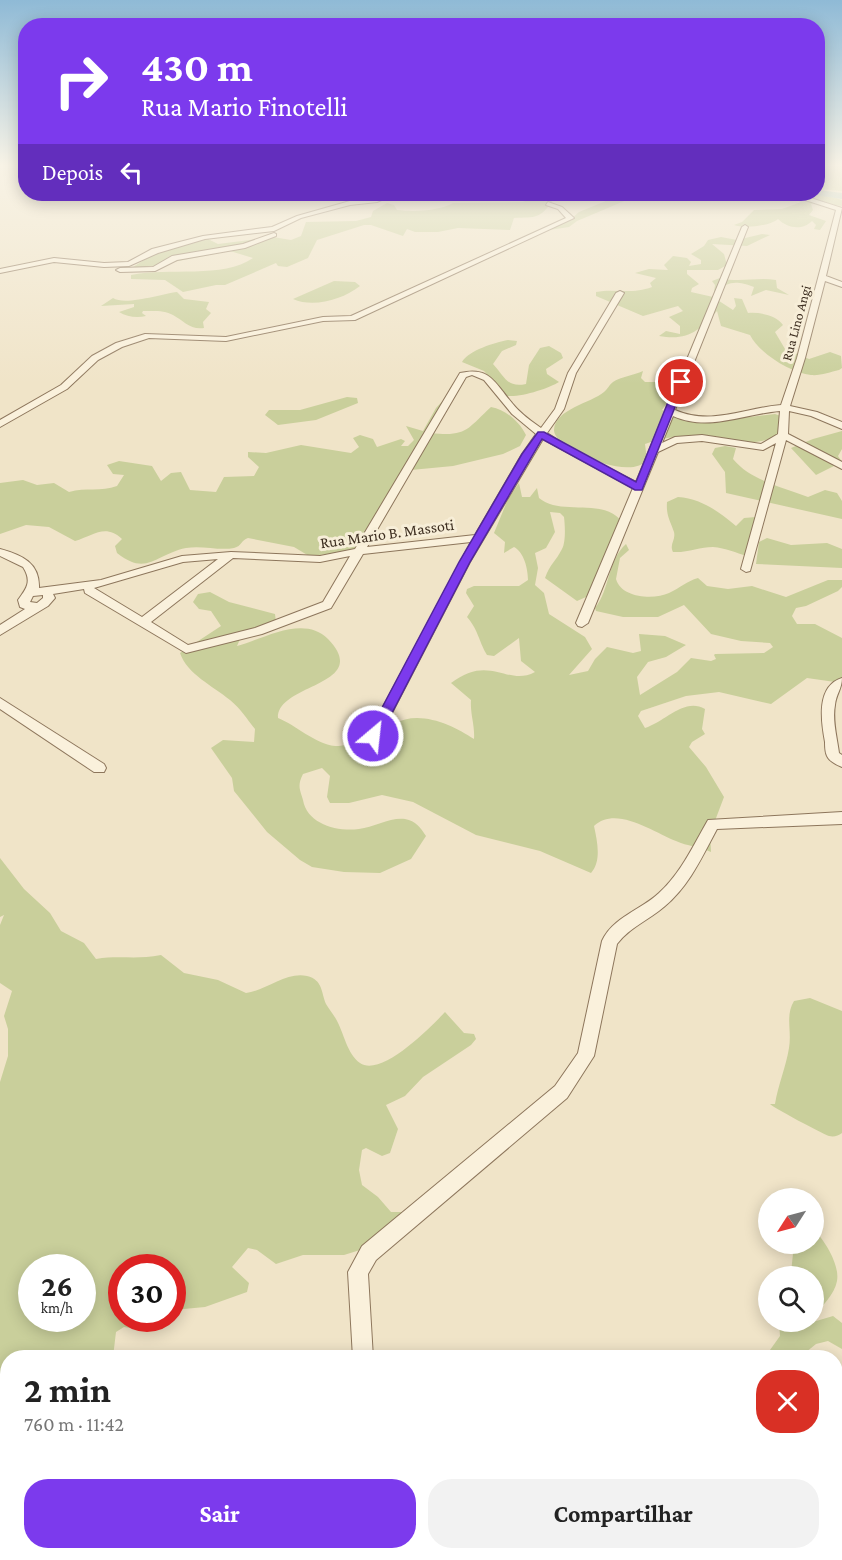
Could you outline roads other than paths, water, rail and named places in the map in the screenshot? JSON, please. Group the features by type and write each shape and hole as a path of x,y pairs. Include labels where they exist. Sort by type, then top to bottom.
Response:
{"street":[{"path":"0,270 54,260 104,265 129,264 155,251 202,238"},
{"path":"208,238 244,246"},
{"path":"104,265 125,271 148,270 175,258 244,246 267,238"},
{"path":"0,424 64,387 94,358 119,345 147,336 226,339 323,319 352,318 528,238"},
{"path":"582,623 741,238"},
{"name":"Rua Lino Angi","path":"746,569 783,435 785,408 833,238"},
{"path":"822,277 842,285"},
{"path":"373,736 479,538 527,454 560,409 572,373 620,293"},
{"path":"88,590 186,649 258,631 327,605 463,375 467,374 476,373 485,376 513,411 541,434 638,488"},
{"path":"670,411 697,422 714,422 740,413 785,408 808,411 842,426"},
{"path":"654,450 675,440 702,438 763,447 783,435 842,466"},
{"name":"Rua Mario B. Massoti","path":"102,583 182,559 231,555 320,560 360,551 479,538"},
{"path":"0,552 20,559 32,569 38,598"},
{"path":"143,622 231,555"},
{"path":"38,598 88,590 102,583"},
{"path":"3,629 38,598 102,583"},
{"path":"842,682 836,686 827,703 833,754 842,762"},
{"path":"0,703 99,768"},
{"path":"363,1350 358,1272 369,1253 561,1092 586,1056 610,941 620,927 661,901 678,885 713,824 842,818"}]}
